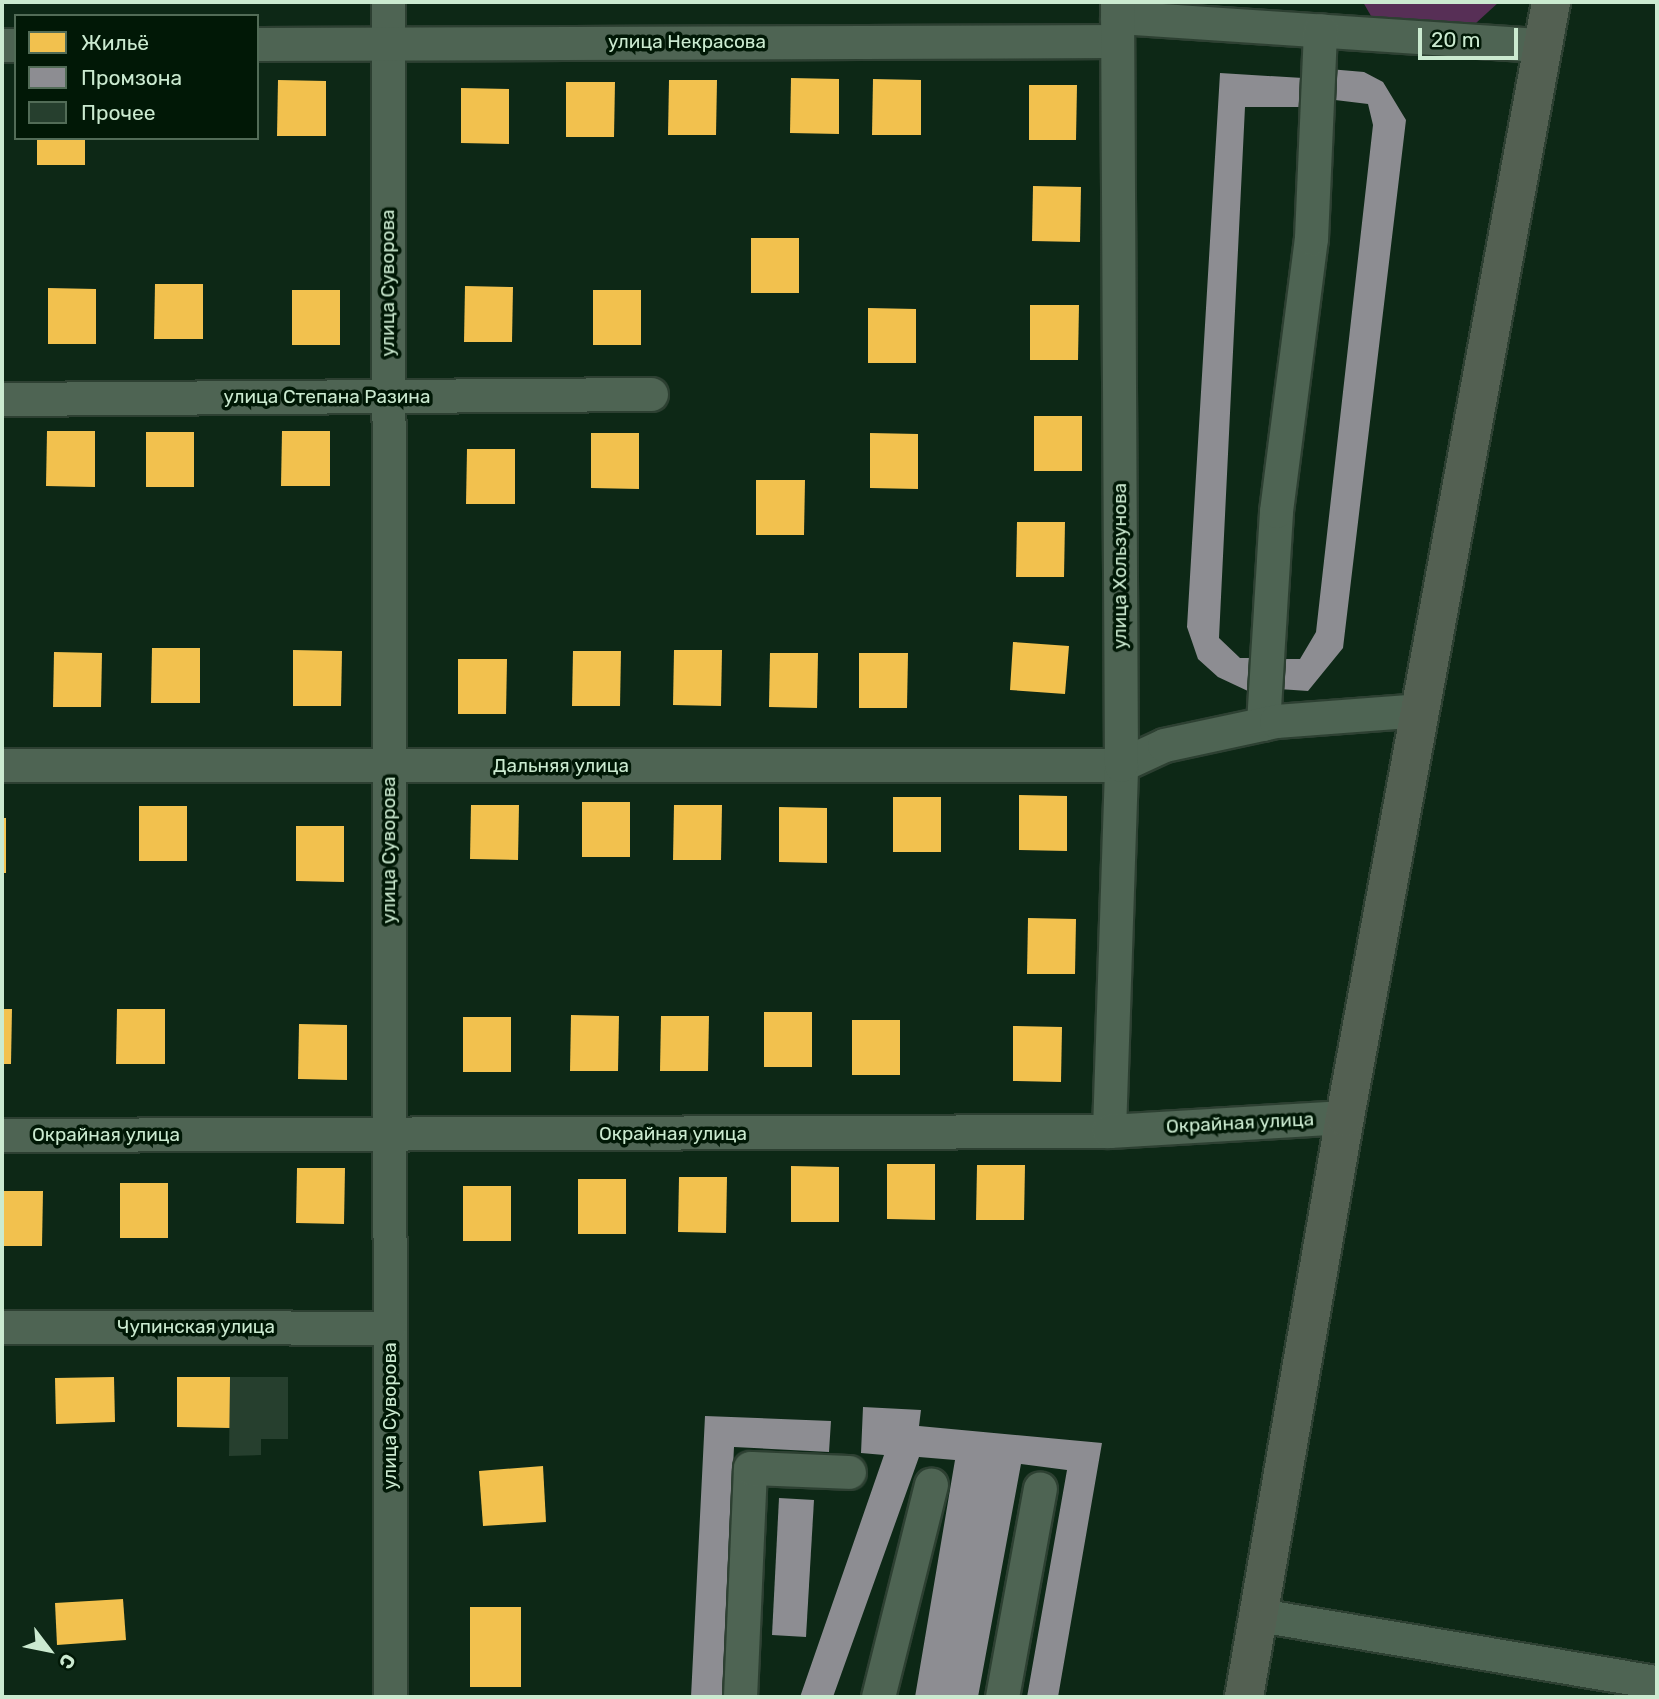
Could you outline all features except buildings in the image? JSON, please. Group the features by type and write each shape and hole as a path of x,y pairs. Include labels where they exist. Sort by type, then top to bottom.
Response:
{"main road":[{"path":"1244,1697 1345,1117 1551,2"}],"street":[{"name":"улица Суворова","path":"388,2 390,1697"},
{"name":"улица Некрасова","path":"259,44 388,44 1117,20 1337,21 1544,45"},
{"name":"улица Хользунова","path":"1109,1131 1121,765 1117,20"},
{"path":"1263,724 1276,511 1337,21"},
{"name":"улица Степана Разина","path":"2,399 651,394"},
{"path":"1121,765 1164,745 1263,724 1422,710"},
{"name":"Дальняя улица","path":"2,765 1121,765"},
{"name":"Окрайная улица","path":"2,1135 389,1136 1109,1131 1345,1117"},
{"name":"Чупинская улица","path":"2,1327 389,1328"},
{"path":"740,1697 750,1468 849,1472"},
{"path":"878,1697 931,1484"},
{"path":"1002,1697 1040,1488"},
{"path":"1259,1615 1657,1682"}],"shaded area":[{"path":"1363,2 1499,2 1476,23 1393,22 1371,16"}]}
